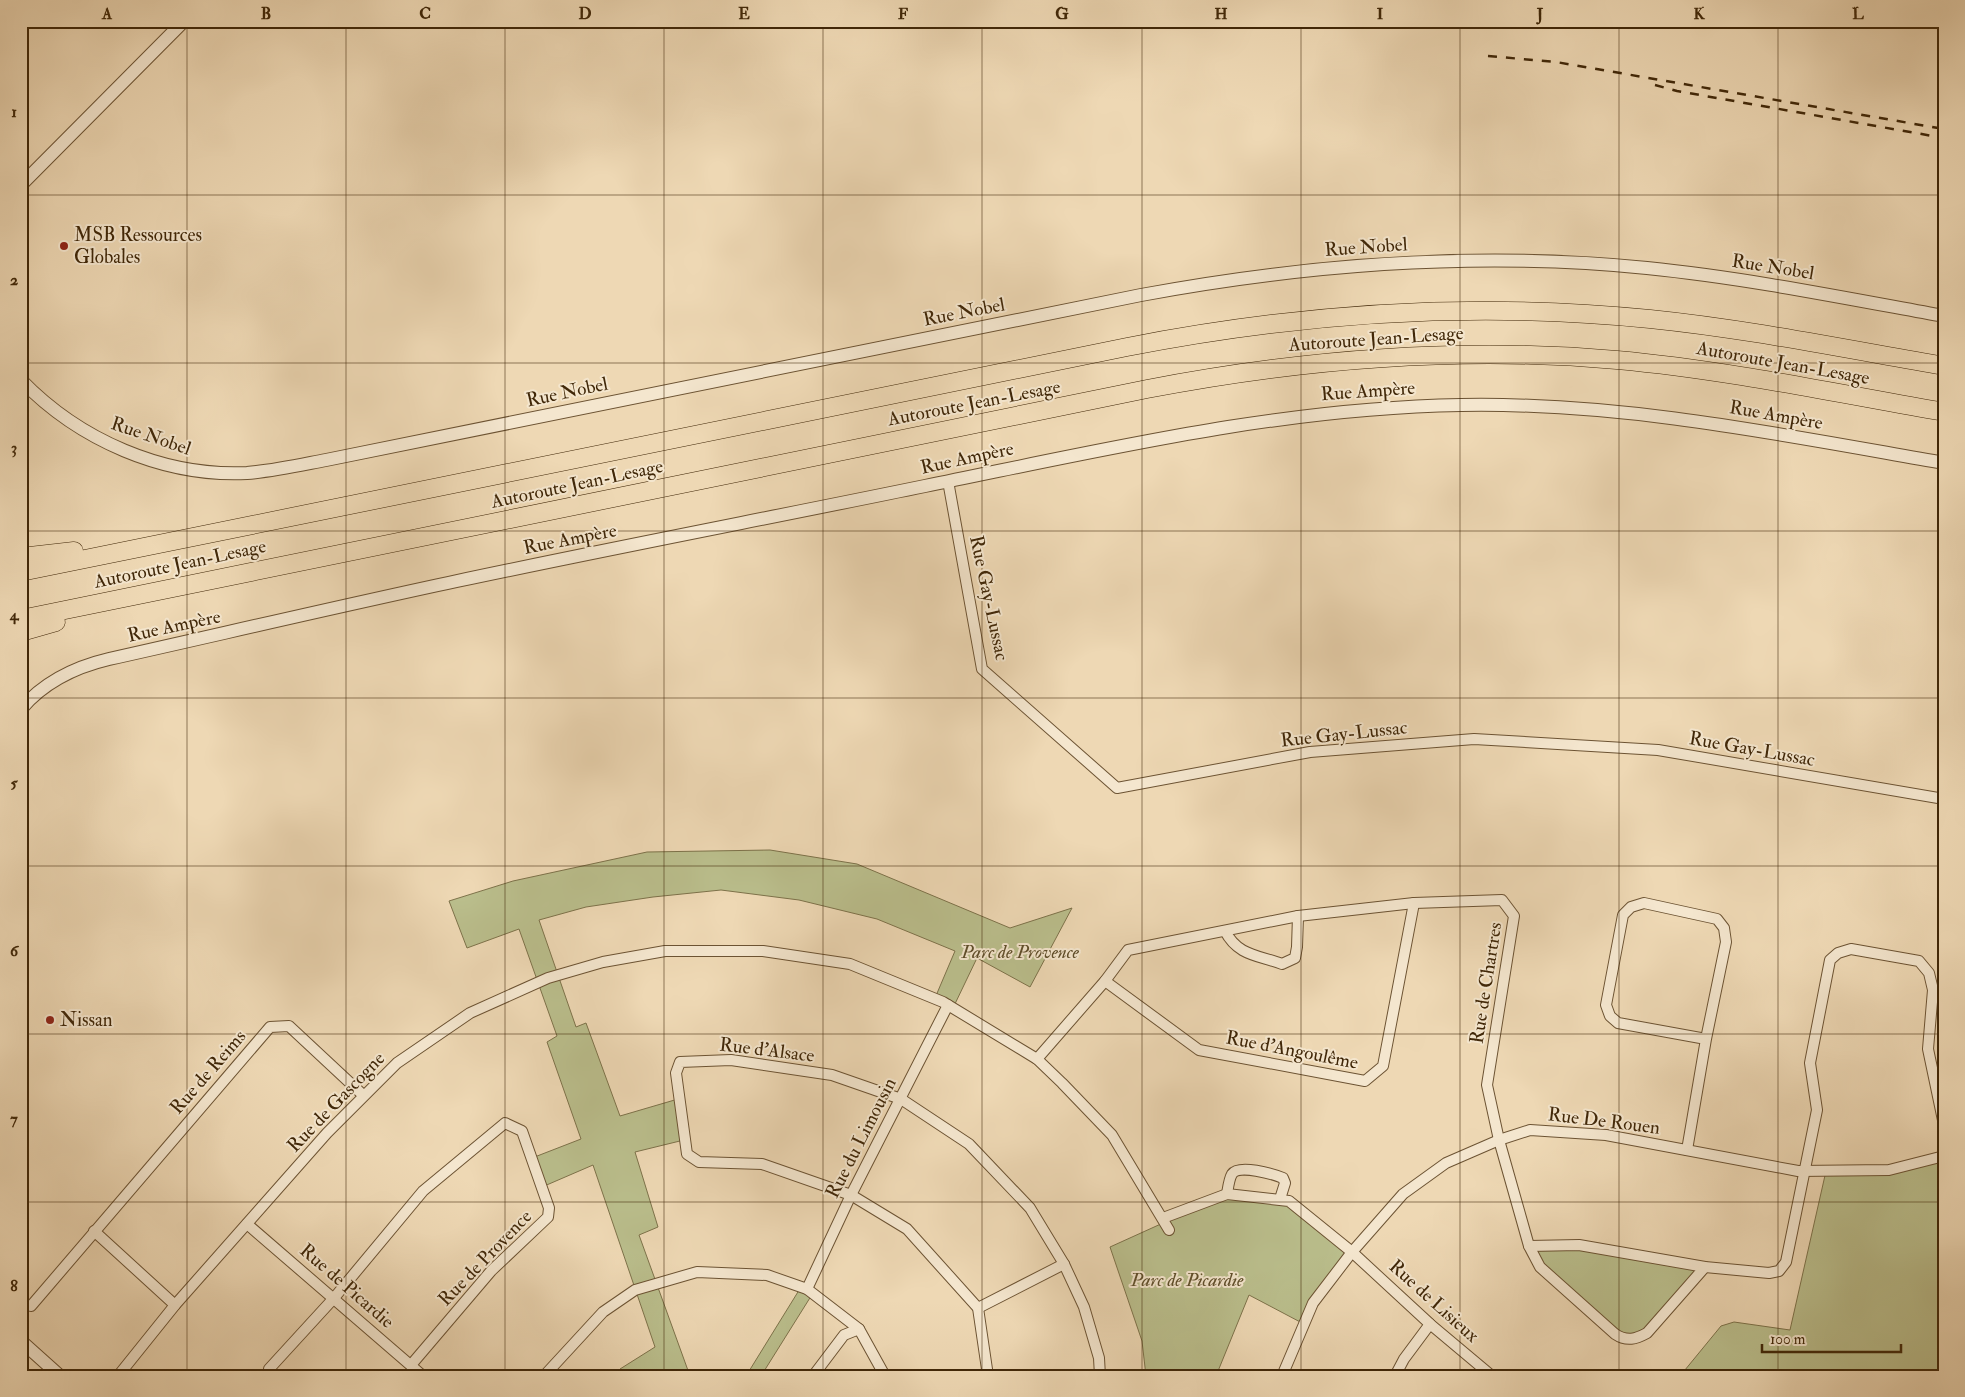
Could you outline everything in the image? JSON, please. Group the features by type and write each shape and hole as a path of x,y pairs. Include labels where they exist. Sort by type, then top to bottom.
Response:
{"highway":[{"name":"Autoroute Jean-Lesage","path":"21,572 1136,345 1294,320 1380,313 1454,310 1516,310 1600,314 1694,324 1944,366"},
{"name":"Autoroute Jean-Lesage","path":"21,619 1147,389 1223,375 1322,362 1470,354 1610,360 1721,373 1944,412"},
{"path":"21,557 171,541"},
{"path":"21,632 161,589"}],"street":[{"path":"21,185 184,21"},
{"name":"Rue Nobel","path":"21,380 70,422 130,452 162,463 199,471 248,473 326,460 1141,294 1250,276 1320,268 1457,261 1550,262 1631,267 1739,280 1944,316"},
{"name":"Rue Ampère","path":"21,709 35,694 58,678 80,667 99,661 457,581 1252,422 1344,411 1460,404 1561,407 1650,414 1944,463"},
{"name":"Rue Gay-Lussac","path":"948,482 982,668 1117,788 1310,752 1474,739 1658,750 1944,799"},
{"name":"Rue de Chartres","path":"1037,1059 1105,981 1128,950 1298,916 1414,902 1502,900 1514,916 1487,1085 1499,1140 1529,1246 1540,1267 1622,1339 1636,1339 1647,1333 1705,1267"},
{"name":"Rue d'Angoulême","path":"1105,981 1199,1050 1365,1081 1383,1066 1414,902"},
{"path":"1687,1150 1706,1039 1726,942 1724,928 1717,919 1644,902 1631,907 1623,915 1606,1005 1610,1016 1618,1023 1706,1039"},
{"path":"1225,931 1232,943 1244,952 1282,964 1294,958 1297,947 1298,916"},
{"path":"1529,1246 1579,1245 1705,1267 1769,1273 1778,1270 1786,1262 1803,1171 1817,1110 1810,1063 1830,960 1838,953 1851,949 1918,961 1929,973 1933,990 1928,1049 1944,1125"},
{"name":"Rue de Gascogne","path":"118,1376 175,1305 247,1224 363,1095 398,1063 470,1013 548,978 603,962 665,950 763,951 850,964 948,1005 1037,1059 1112,1135 1169,1230"},
{"name":"Rue du Limousin","path":"807,1289 851,1195 948,1005"},
{"name":"Rue de Reims","path":"31,1306 270,1027 289,1026 363,1095"},
{"name":"Rue d'Alsace","path":"851,1195 762,1164 699,1162 686,1154 676,1073 680,1062 731,1060 832,1075 901,1099"},
{"path":"901,1099 969,1144 1030,1208 1064,1264 1084,1307 1099,1358 1100,1376"},
{"name":"Rue de Provence","path":"334,1298 423,1191 506,1123 522,1131 549,1208 548,1217 491,1271 411,1365"},
{"name":"Rue De Rouen","path":"1282,1376 1314,1303 1352,1252 1404,1194 1446,1163 1499,1140 1530,1130 1606,1135 1803,1171 1889,1170 1944,1156"},
{"path":"1163,1218 1227,1194 1280,1199 1285,1184 1283,1178 1273,1174 1236,1170 1231,1175 1227,1194"},
{"path":"851,1195 906,1229 978,1308 988,1376"},
{"name":"Rue de Lisieux","path":"1280,1199 1289,1201 1352,1252 1430,1324 1492,1376"},
{"name":"Rue de Picardie","path":"247,1224 423,1376"},
{"path":"94,1232 175,1305"},
{"path":"978,1308 1064,1264"},
{"path":"544,1376 603,1312 642,1288 697,1272 766,1275 807,1289 859,1329 885,1376"},
{"path":"270,1376 269,1369 334,1298"},
{"path":"1395,1376 1404,1359 1430,1324"},
{"path":"814,1376 844,1335 859,1329"},
{"path":"21,1341 60,1376"}],"green space":[{"name":"Parc de Provence","path":"770,850 857,864 1010,928 1072,908 1030,987 977,958 953,1008 935,998 955,951 877,919 799,900 721,890 653,897 586,907 539,920 576,1027 586,1023 620,1116 678,1099 684,1140 635,1152 658,1227 639,1235 690,1376 614,1376 620,1369 655,1347 593,1165 542,1187 532,1158 581,1139 547,1042 557,1036 519,929 467,948 449,901 513,881 647,852"},
{"path":"1944,1156 1944,1376 1680,1376 1721,1326 1734,1322 1790,1330 1826,1171 1889,1170"},
{"name":"Parc de Picardie","path":"1227,1194 1289,1201 1352,1252 1304,1324 1249,1295 1216,1376 1146,1376 1142,1341 1110,1247"},
{"path":"1579,1245 1705,1267 1647,1333 1622,1339 1540,1267 1529,1246"},
{"path":"801,1287 813,1293 761,1376 746,1376"}],"railway":[{"path":"1488,56 1556,62 1944,129"},
{"path":"1655,85 1677,91 1944,138"}],"place":[{"name":"MSB Ressources Globales","path":"64,246"},
{"name":"Nissan","path":"50,1020"}]}
